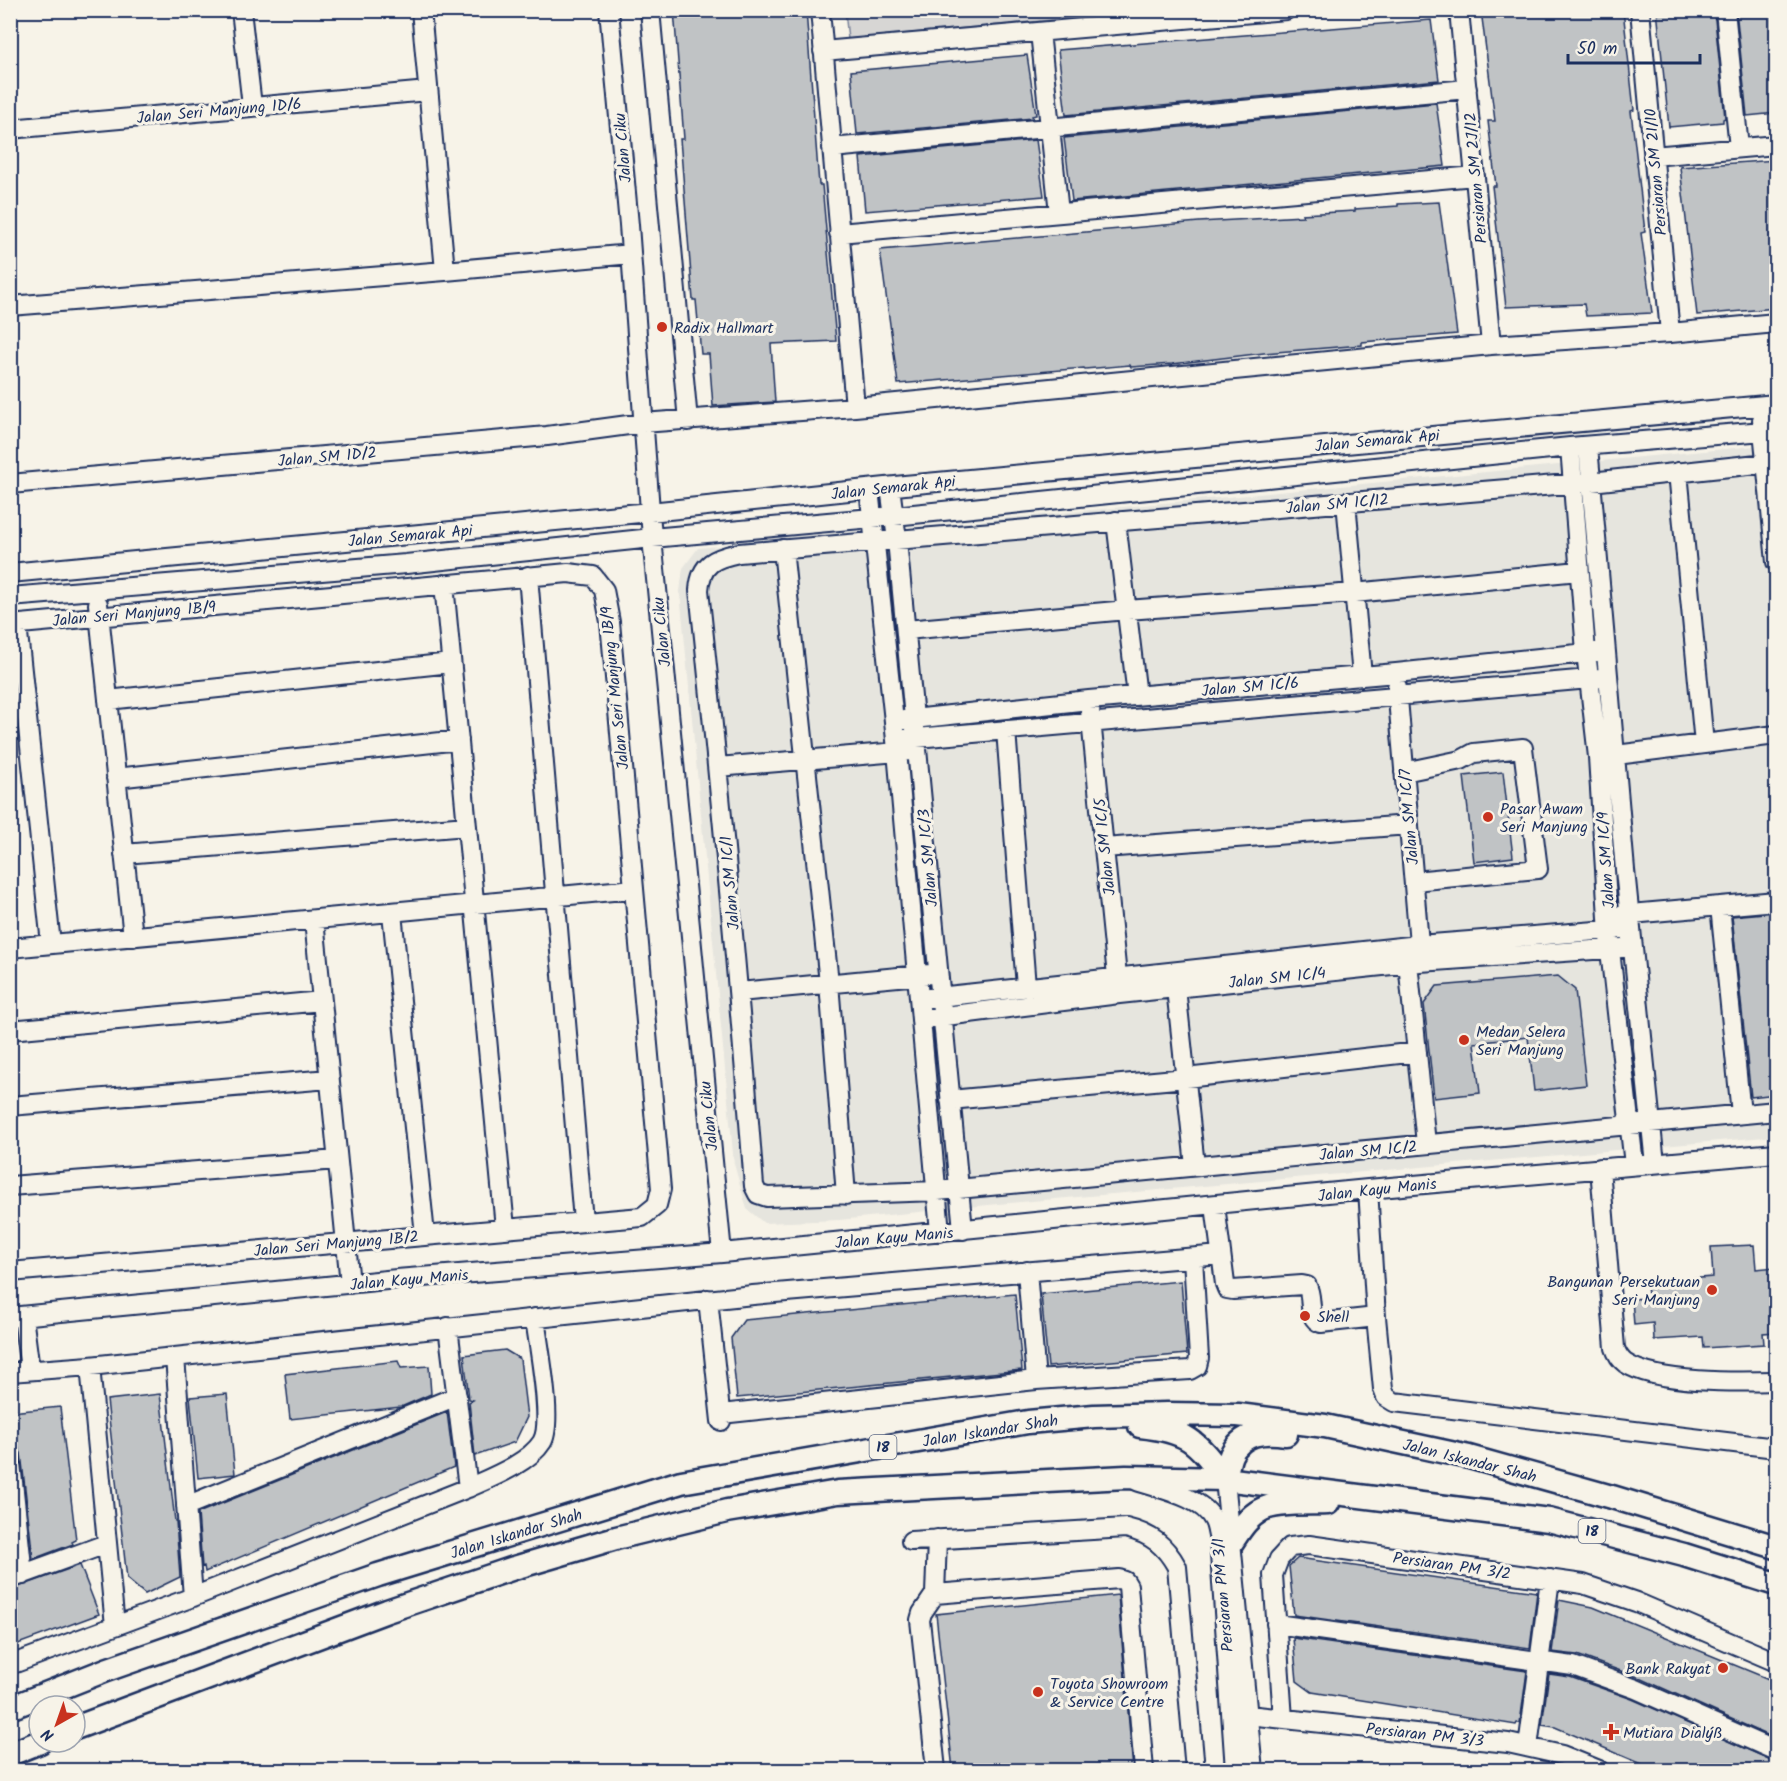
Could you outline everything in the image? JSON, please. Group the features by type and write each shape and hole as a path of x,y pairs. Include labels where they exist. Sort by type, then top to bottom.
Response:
{"main road":[{"name":"Jalan Iskandar Shah","path":"10,1708 106,1670 378,1575 681,1482 1028,1422 1094,1416 1238,1415 1325,1426 1469,1457 1612,1497 1776,1548"},
{"path":"1028,1422 1131,1425 1176,1431 1204,1452 1225,1479"},
{"path":"1225,1479 1231,1455 1239,1445 1249,1437 1265,1431 1469,1457"},
{"name":"Jalan Iskandar Shah","path":"87,1724 387,1611 514,1568 615,1538 728,1511 838,1492 1126,1477 1225,1479 1549,1520 1684,1555 1776,1584"},
{"path":"1232,1542 1246,1522 1262,1509 1275,1505 1402,1501"},
{"path":"10,1754 27,1747"}],"street":[{"path":"241,10 252,106"},
{"path":"421,10 445,272"},
{"name":"Jalan Ciku","path":"609,10 631,254 652,538 722,1253"},
{"path":"650,10 688,421"},
{"path":"820,10 855,406"},
{"path":"823,51 1040,32 1115,18 1286,10"},
{"name":"Persiaran SM 2J/12","path":"1459,10 1491,345"},
{"name":"Persiaran SM 2I/10","path":"1640,10 1670,333"},
{"path":"1725,10 1739,148"},
{"path":"1040,32 1059,213"},
{"path":"832,148 1467,89"},
{"name":"Jalan Seri Manjung 1D/6","path":"10,129 428,91"},
{"path":"1653,156 1776,145"},
{"path":"839,233 1475,176"},
{"path":"10,306 445,272 631,254"},
{"name":"Jalan SM 1D/2","path":"10,484 547,436 643,423 855,406 1491,345 1670,333 1776,323"},
{"path":"1768,405 1776,562"},
{"name":"Jalan Semarak Api","path":"10,573 869,489 1768,405"},
{"name":"Jalan Semarak Api","path":"10,597 406,564 652,538 1770,430"},
{"name":"Jalan SM 1C/9","path":"1579,447 1591,482 1630,921 1655,1164"},
{"name":"Jalan SM 1C/9","path":"1579,447 1571,483 1598,757 1610,950 1634,1165"},
{"name":"Jalan SM 1C/12","path":"875,542 1591,482 1772,462"},
{"path":"1678,472 1704,744"},
{"name":"Jalan SM 1C/3","path":"890,487 915,719 963,1230"},
{"name":"Jalan SM 1C/3","path":"869,489 919,975 940,1232"},
{"path":"1346,502 1362,676"},
{"path":"1116,521 1137,696"},
{"name":"Jalan SM 1C/1","path":"875,542 739,553 718,557 707,565 699,577 739,992 754,1186 758,1194 767,1197 937,1191 959,1187"},
{"path":"783,549 829,983 846,1195"},
{"path":"95,565 133,937"},
{"path":"906,630 1354,593 1579,571"},
{"name":"Jalan Seri Manjung 1B/9","path":"14,624 528,576 568,573 592,576 603,590 610,622 661,1189 657,1205"},
{"path":"528,576 583,1221"},
{"path":"444,584 504,1228"},
{"path":"14,624 51,944"},
{"name":"Jalan SM 1C/6","path":"894,721 1089,700 1396,673 1606,651"},
{"path":"108,700 452,663"},
{"name":"Jalan SM 1C/7","path":"1396,673 1414,881 1413,954 1417,1052 1426,1144"},
{"name":"Jalan SM 1C/6","path":"718,767 807,759 1006,730 1609,677"},
{"name":"Jalan SM 1C/5","path":"1089,700 1118,985"},
{"path":"1006,730 1026,987"},
{"path":"1616,755 1776,735"},
{"path":"116,778 459,740"},
{"path":"1404,772 1461,760 1474,753 1524,748 1538,869 1414,881"},
{"path":"1104,848 1409,825"},
{"path":"124,854 467,826"},
{"path":"10,948 634,889"},
{"name":"Jalan SM 1C/4","path":"921,998 1026,987 1118,985 1176,988 1413,954 1609,922 1630,921 1720,906 1776,901"},
{"path":"1720,906 1741,1114"},
{"path":"392,913 425,1235"},
{"path":"314,920 350,1284"},
{"name":"Jalan SM 1C/4","path":"923,1019 1118,985 1413,954 1610,950 1633,947"},
{"path":"739,992 938,974"},
{"path":"1176,988 1195,1166"},
{"path":"10,1030 322,1001"},
{"path":"950,1100 1186,1078 1417,1052"},
{"path":"10,1106 329,1079"},
{"name":"Jalan SM 1C/2","path":"959,1187 1776,1111"},
{"name":"Jalan Kayu Manis","path":"17,1317 350,1284 722,1253 1776,1153"},
{"path":"10,1186 337,1160"},
{"path":"1600,1168 1615,1348 1618,1356 1626,1363 1652,1373 1708,1381 1776,1381"},
{"path":"1368,1190 1376,1317 1383,1389 1386,1397 1394,1402 1776,1448"},
{"name":"Jalan Seri Manjung 1B/2","path":"10,1272 642,1217 657,1205"},
{"path":"1215,1205 1227,1289 1302,1285 1310,1291 1313,1317 1316,1321 1322,1323 1376,1317"},
{"path":"10,1372 90,1366 708,1299 1221,1255"},
{"path":"708,1299 721,1418 1036,1380 1190,1370 1197,1366 1199,1358 1192,1258"},
{"path":"1027,1271 1036,1380"},
{"path":"17,1317 30,1370"},
{"path":"10,1665 193,1598 468,1488 533,1453 543,1440 548,1421 535,1318"},
{"path":"448,1328 468,1488"},
{"path":"175,1357 193,1598"},
{"path":"90,1366 115,1626"},
{"path":"186,1506 457,1396"},
{"path":"10,1454 17,1577 106,1544"},
{"name":"Persiaran PM 3/1","path":"1126,1477 1193,1500 1214,1520 1219,1540 1235,1770"},
{"name":"Persiaran PM 3/1","path":"1225,1479 1253,1770"},
{"path":"911,1541 1126,1528 1144,1532 1158,1542 1171,1555 1177,1567 1195,1770"},
{"path":"936,1770 920,1620 935,1594 937,1539"},
{"name":"Persiaran PM 3/2","path":"1282,1719 1273,1575 1279,1559 1290,1547 1309,1545 1583,1584 1636,1602 1776,1662"},
{"path":"935,1594 1119,1579 1125,1581 1128,1586 1144,1770"},
{"path":"1528,1747 1550,1579"},
{"path":"1276,1624 1573,1666 1636,1689 1776,1751"},
{"name":"Persiaran PM 3/3","path":"1248,1715 1508,1743 1562,1755 1599,1770"}],"shaded area":[{"path":"845,11 1096,11 1096,16 848,39"},
{"path":"1776,444 1776,1136 839,1220 764,1223 747,1209 734,1164 680,592 683,568 698,548"}],"building":[{"path":"674,10 806,10 819,185 822,185 836,341 771,344 775,402 713,406 709,354 701,354 696,300 693,300 680,139 684,139"},
{"path":"1481,10 1623,10 1634,110 1631,111 1645,232 1641,233 1652,313 1586,316 1584,304 1506,307 1492,186 1496,186 1488,121 1495,121"},
{"path":"1657,10 1714,10 1725,118 1723,122 1669,127"},
{"path":"1736,10 1776,10 1776,113 1747,116"},
{"path":"1431,20 1439,80 1066,115 1058,50"},
{"path":"1027,55 1036,115 1032,116 1033,118 857,134 851,71"},
{"path":"1436,103 1445,166 1072,201 1064,138"},
{"path":"1036,140 1044,196 865,211 860,157"},
{"path":"1776,160 1776,308 1697,315 1680,167"},
{"path":"1439,202 1457,334 1362,342 1362,345 1172,364 1084,368 898,384 880,250 1199,222 1303,216 1302,214"},
{"name":"Pasar Awam Seri Manjung","path":"1503,772 1513,857 1474,862 1464,776"},
{"path":"1776,912 1776,1094 1751,1097 1732,916"},
{"name":"Medan Selera Seri Manjung","path":"1558,976 1575,990 1586,1085 1534,1091 1528,1037 1474,1043 1480,1093 1434,1098 1424,1004 1437,986"},
{"name":"Bangunan Persekutuan Seri Manjung","path":"1754,1245 1756,1269 1776,1267 1776,1332 1763,1333 1764,1344 1704,1348 1703,1337 1654,1340 1653,1323 1634,1325 1632,1299 1648,1298 1647,1282 1713,1277 1711,1247"},
{"path":"1181,1281 1187,1354 1048,1367 1041,1294"},
{"path":"1015,1294 1022,1370 737,1398 731,1338 744,1320"},
{"path":"505,1350 520,1359 527,1417 515,1442 475,1456 469,1402 473,1400 469,1399 464,1355"},
{"path":"398,1361 401,1368 429,1366 431,1394 401,1407 290,1419 285,1374"},
{"path":"160,1394 176,1521 180,1577 145,1594 127,1579 107,1400"},
{"path":"227,1394 235,1474 198,1478 190,1397"},
{"path":"60,1407 76,1540 72,1542 73,1544 33,1559 21,1453 14,1444 11,1412"},
{"path":"447,1412 454,1467 205,1572 204,1566 202,1567 198,1513"},
{"path":"1298,1558 1537,1592 1530,1648 1294,1615 1289,1566"},
{"path":"80,1565 99,1614 10,1647 10,1590"},
{"name":"Toyota Showroom & Service Centre","path":"1118,1595 1133,1770 953,1770 936,1614"},
{"path":"1559,1600 1593,1607 1776,1682 1776,1739 1640,1678 1577,1655 1552,1652"},
{"path":"1293,1638 1527,1671 1520,1723 1516,1725 1312,1692 1297,1681"},
{"path":"1549,1674 1570,1677 1632,1699 1776,1762 1776,1770 1656,1770 1555,1727 1542,1725"}],"place":[{"name":"Radix Hallmart","path":"662,327"},
{"name":"Pasar Awam Seri Manjung","path":"1488,817"},
{"name":"Medan Selera Seri Manjung","path":"1464,1040"},
{"name":"Bangunan Persekutuan Seri Manjung","path":"1712,1290"},
{"name":"Shell","path":"1305,1316"},
{"name":"Bank Rakyat","path":"1723,1668"},
{"name":"Toyota Showroom & Service Centre","path":"1038,1692"},
{"name":"Mutiara Dialýß","path":"1611,1732"}]}
